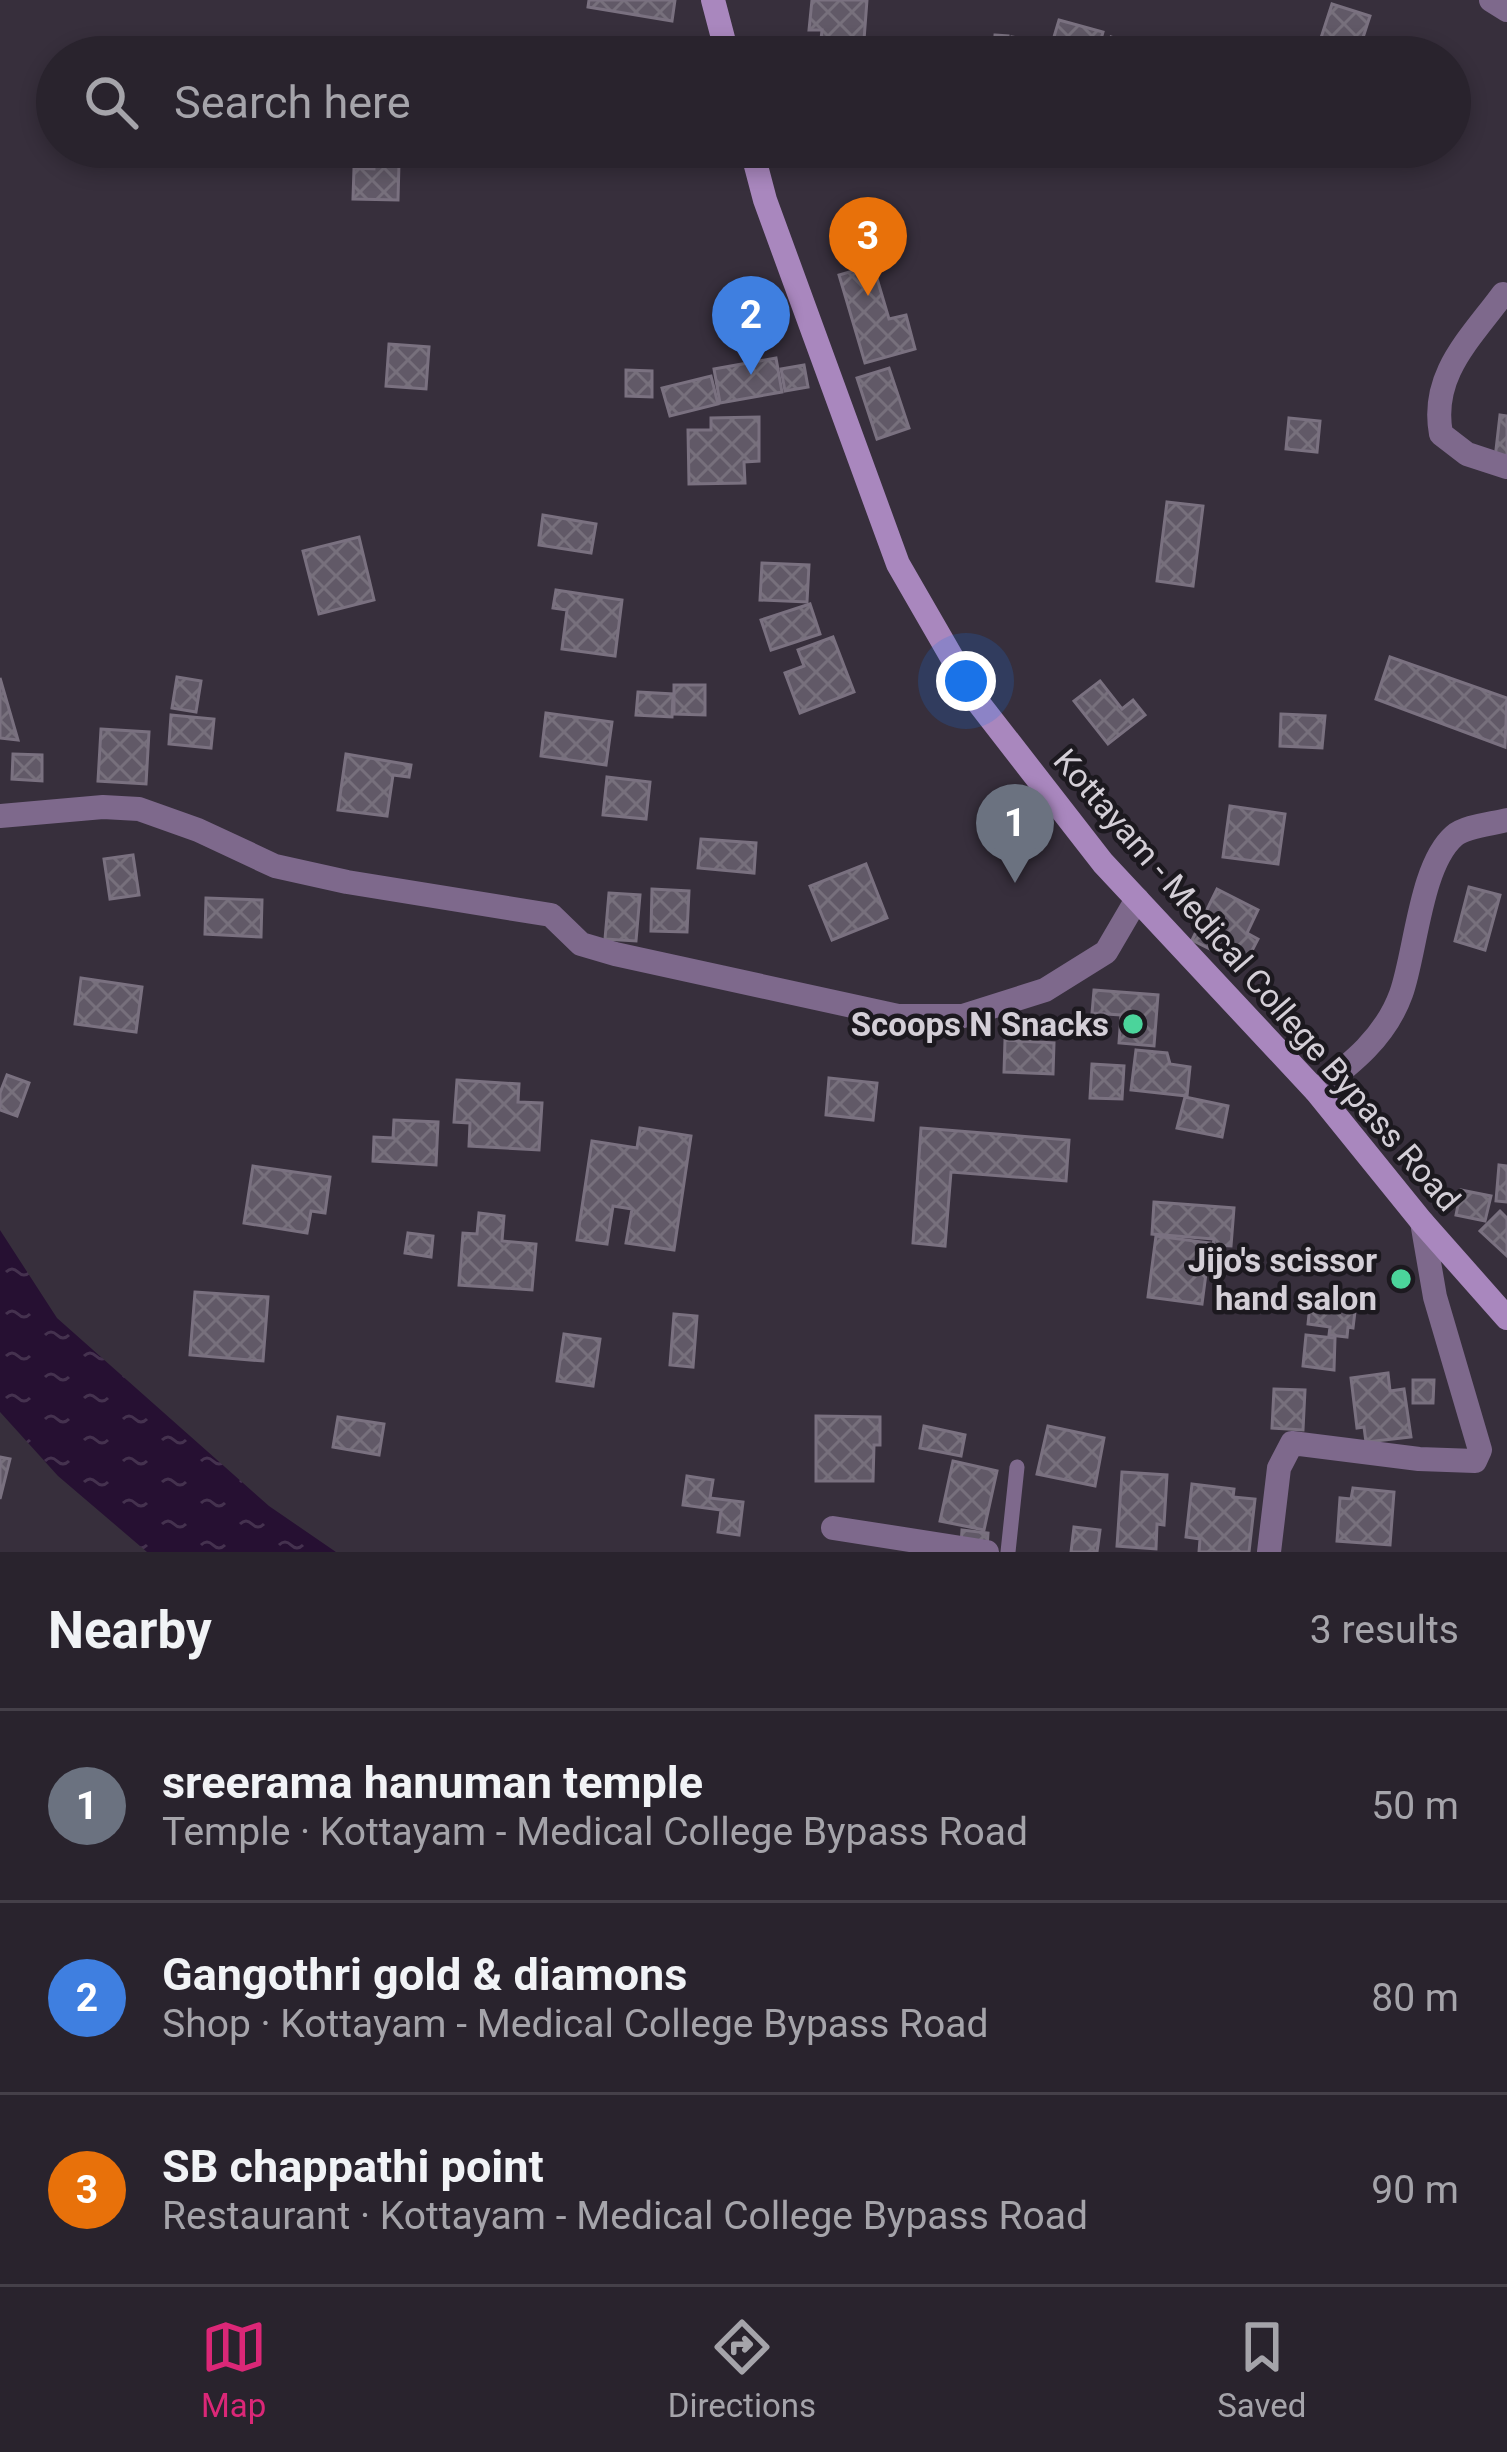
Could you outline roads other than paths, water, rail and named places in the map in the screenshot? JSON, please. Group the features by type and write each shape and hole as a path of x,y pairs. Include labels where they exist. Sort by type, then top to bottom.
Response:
{"main road":[{"path":"713,0 722,36"},
{"name":"Kottayam - Medical College Bypass Road","path":"757,168 898,564 977,701 1103,863 1316,1091 1507,1318"}],"street":[{"path":"1491,0 1507,10"},
{"path":"1503,295 1454,359 1436,406 1441,434 1467,454 1507,467"},
{"path":"0,816 103,807 139,809 275,866 551,915 581,944 898,1016 963,1016 1045,990 1106,952 1137,899"},
{"path":"1316,1091 1370,1048 1400,996 1419,913 1440,854 1456,833 1507,820"},
{"path":"1268,1552 1279,1468 1292,1443 1419,1459 1475,1460 1480,1450 1435,1297 1422,1222"},
{"path":"833,1528 987,1552"}],"lane":[{"path":"1008,1552 1017,1467"}],"water":[{"path":"0,1230 57,1318 269,1506 336,1552 147,1552 58,1476 0,1412"}],"place":[{"name":"SB chappathi point","path":"868,296"},
{"name":"Gangothri gold & diamons","path":"751,375"},
{"name":"sreerama hanuman temple","path":"1015,883"},
{"name":"Scoops N Snacks","path":"1133,1024"},
{"name":"Jijo's scissor hand salon","path":"1401,1279"}]}
